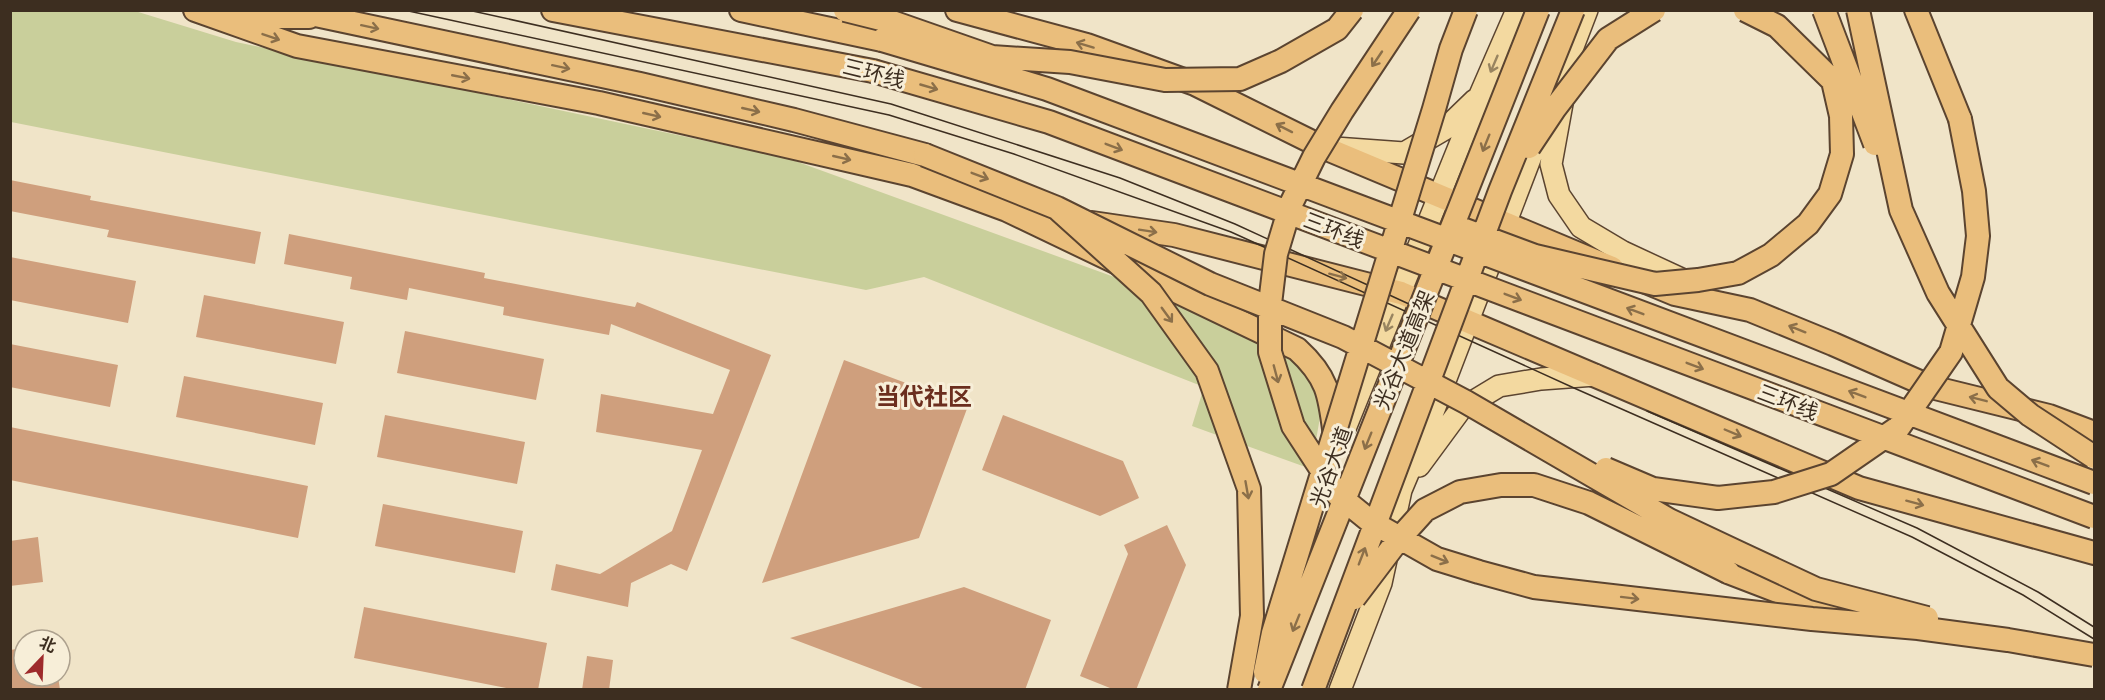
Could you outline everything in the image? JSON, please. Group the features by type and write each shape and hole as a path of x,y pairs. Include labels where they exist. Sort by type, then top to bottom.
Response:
{"highway":[{"path":"195,10 297,46 599,103 912,174 1007,210 1297,349 1313,363 1329,392 1336,448"},
{"path":"222,10 261,17 325,17"},
{"path":"292,10 620,80 794,120 925,155 1057,208 1210,284 1343,337 1466,402 1669,520 1816,589 2008,640"},
{"name":"三环线","path":"553,10 873,70 1049,122 2094,517"},
{"name":"三环线","path":"741,10 882,40 1047,89 2094,483"},
{"path":"844,10 889,21 992,57 1535,255 1655,284 1738,273 1771,255 1809,224 1830,194 1842,154 1841,116 1833,81 1777,26 1745,10"},
{"path":"957,10 1087,45 1195,84 1320,146 1675,294 1750,310 1931,387 2049,416 2094,434"},
{"path":"992,57 1070,62 1165,80 1240,78 1281,61 1337,29 1352,10"},
{"path":"1409,10 1314,157 1291,204 1276,254 1270,304 1270,352 1293,426 1338,495 1370,521 1437,559 1479,573 1534,587 1812,619 1918,627"},
{"path":"1262,690 1273,633 1451,50 1466,10"},
{"name":"光谷大道高架","path":"1269,690 1538,10"},
{"name":"光谷大道高架","path":"1313,690 1338,618 1500,191 1574,10"},
{"path":"1500,191 1555,108 1608,39 1654,10"},
{"path":"1824,10 1901,210 1938,293 1998,388 2030,415 2094,457"},
{"path":"1858,10 1901,210"},
{"path":"1514,430 1653,489 1718,498 1774,492 1832,474 1899,427 1951,352 1973,277 1978,236 1974,191 1960,119 1916,10"},
{"path":"620,80 674,102 741,134"},
{"path":"1057,208 1151,293 1207,371 1249,489 1252,616 1239,690"},
{"path":"1007,210 1174,235 1401,293 1859,488 2094,553"},
{"path":"1338,618 1398,540 1425,510 1460,492 1534,484 1589,503 1728,572 1814,605 1918,627 2094,655"}],"main road":[{"name":"光谷大道","path":"1239,690 1310,523 1336,448 1517,10"},
{"path":"1340,690 1381,583 1401,490 1587,10"},
{"path":"1572,45 1551,164 1560,195 1581,227 1623,252 1750,310"},
{"path":"1320,146 1358,151 1404,153 1445,129 1480,95"},
{"path":"1401,490 1461,409 1499,386 1540,378 1596,375"}],"green space":[{"path":"10,11 135,11 236,42 787,158 1117,278 1290,355 1323,400 1311,469 1192,426 1204,387 924,277 866,290 11,122"}],"building":[{"path":"10,180 91,196 90,200 261,232 255,264 107,237 109,230 10,211"},
{"path":"289,234 485,273 484,278 635,307 637,302 771,355 687,571 671,564 631,583 628,607 551,590 556,564 600,574 672,531 702,450 596,432 601,394 713,414 730,370 611,324 609,335 503,315 504,307 409,288 407,300 350,289 352,277 284,264"},
{"path":"10,257 136,281 128,323 10,300"},
{"path":"204,295 344,322 336,364 196,337"},
{"path":"405,331 544,359 536,400 397,373"},
{"path":"10,344 118,365 110,407 10,387"},
{"path":"844,360 968,406 919,538 762,583"},
{"path":"184,376 323,403 315,445 176,417"},
{"path":"385,415 525,442 517,484 377,457"},
{"path":"1003,415 1123,461 1139,498 1100,516 982,470"},
{"path":"10,427 308,486 298,538 10,480"},
{"path":"383,504 523,531 515,573 375,546"},
{"path":"1167,525 1186,565 1136,690 1115,690 1080,676 1128,554 1124,545"},
{"path":"38,537 43,582 10,586 10,541"},
{"path":"964,587 1051,620 1025,690 928,690 790,638"},
{"path":"364,607 547,643 538,690 516,690 354,658"},
{"path":"10,650 12,650 12,688 60,688 60,690 10,690"},
{"path":"587,656 613,660 609,690 582,690"}],"tram line":[{"path":"404,10 889,115 1014,154 1231,232 1574,388 1912,537 2023,595 2094,639"},
{"path":"468,10 891,104 1120,178 1235,224 1422,310"},
{"path":"1647,411 1917,528 2038,592 2094,627"}],"district":[{"name":"当代社区","path":"924,396"}]}
